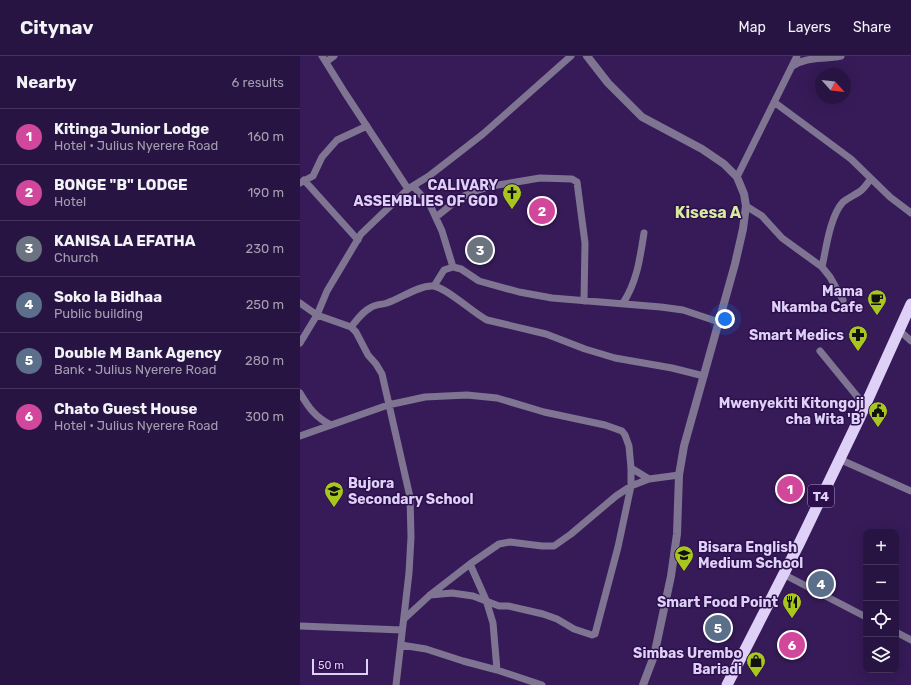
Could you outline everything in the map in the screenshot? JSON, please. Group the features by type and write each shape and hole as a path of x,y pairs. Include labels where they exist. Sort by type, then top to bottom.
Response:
{"highway":[{"name":"T4","path":"727,685 839,460 911,304"}],"street":[{"path":"334,56 324,59 367,126 410,187 430,205 442,231 453,267"},
{"path":"300,343 317,315 327,291 358,240 372,223 410,187 429,176 483,134 571,56"},
{"path":"587,56 608,83 642,117 702,149 724,164 737,177 744,194 746,206 743,229 735,264 684,446 679,475 678,534 654,656 643,685"},
{"path":"737,177 797,56"},
{"path":"792,68 800,61 808,59 841,56"},
{"path":"774,102 851,158 890,197 911,213"},
{"path":"358,240 302,182 315,173 322,157 337,140 367,126"},
{"path":"436,218 456,201 469,193 481,189 540,178 572,179 577,182 585,244 584,301"},
{"path":"822,267 831,231 839,209 847,198 863,189 871,178"},
{"path":"746,206 762,216 782,238 822,267 830,277 843,300"},
{"path":"623,303 630,293 636,278 644,233"},
{"path":"434,286 444,270 453,267 461,269 479,281 518,292 552,298 636,304 683,310 719,322"},
{"path":"350,328 369,308 376,305 386,304 423,288 434,286 445,291 487,320 546,334 605,355 704,376"},
{"path":"630,293 636,304"},
{"path":"300,303 317,315 350,328 356,332 368,355 382,374 410,497 411,516 409,574 396,685"},
{"path":"899,330 911,340"},
{"path":"820,351 865,406"},
{"path":"300,393 307,406 320,419 331,425"},
{"path":"300,436 388,405 425,397 467,395 498,398 544,412 605,425 622,431 629,446 631,486 620,540 595,634 592,635 574,629 557,619 543,614 508,606 499,606 473,596 452,593 430,595"},
{"path":"839,460 911,491"},
{"path":"631,468 649,479"},
{"path":"404,619 430,595 499,544 510,542 554,546 571,534 616,496 631,486 649,479 679,475"},
{"path":"470,564 486,600 493,623 497,670"},
{"path":"783,574 863,615"},
{"path":"300,626 402,630"},
{"path":"899,634 911,640"},
{"path":"401,645 426,649 542,685"}],"place":[{"name":"CALIVARY ASSEMBLIES OF GOD","path":"512,210"},
{"name":"BONGE \"B\" LODGE","path":"542,211"},
{"name":"KANISA LA EFATHA","path":"480,250"},
{"name":"Mama Nkamba Cafe","path":"877,316"},
{"name":"Smart Medics","path":"858,352"},
{"name":"Mwenyekiti Kitongoji cha Wita 'B'","path":"878,428"},
{"name":"Kitinga Junior Lodge","path":"790,489"},
{"name":"Bujora Secondary School","path":"334,508"},
{"name":"Bisara English Medium School","path":"684,572"},
{"name":"Soko la Bidhaa","path":"821,584"},
{"name":"Smart Food Point","path":"792,619"},
{"name":"Double M Bank Agency","path":"718,628"},
{"name":"Chato Guest House","path":"792,645"},
{"name":"Simbas Urembo Bariadi","path":"756,678"}],"district":[{"name":"Kisesa A","path":"708,212"}]}
